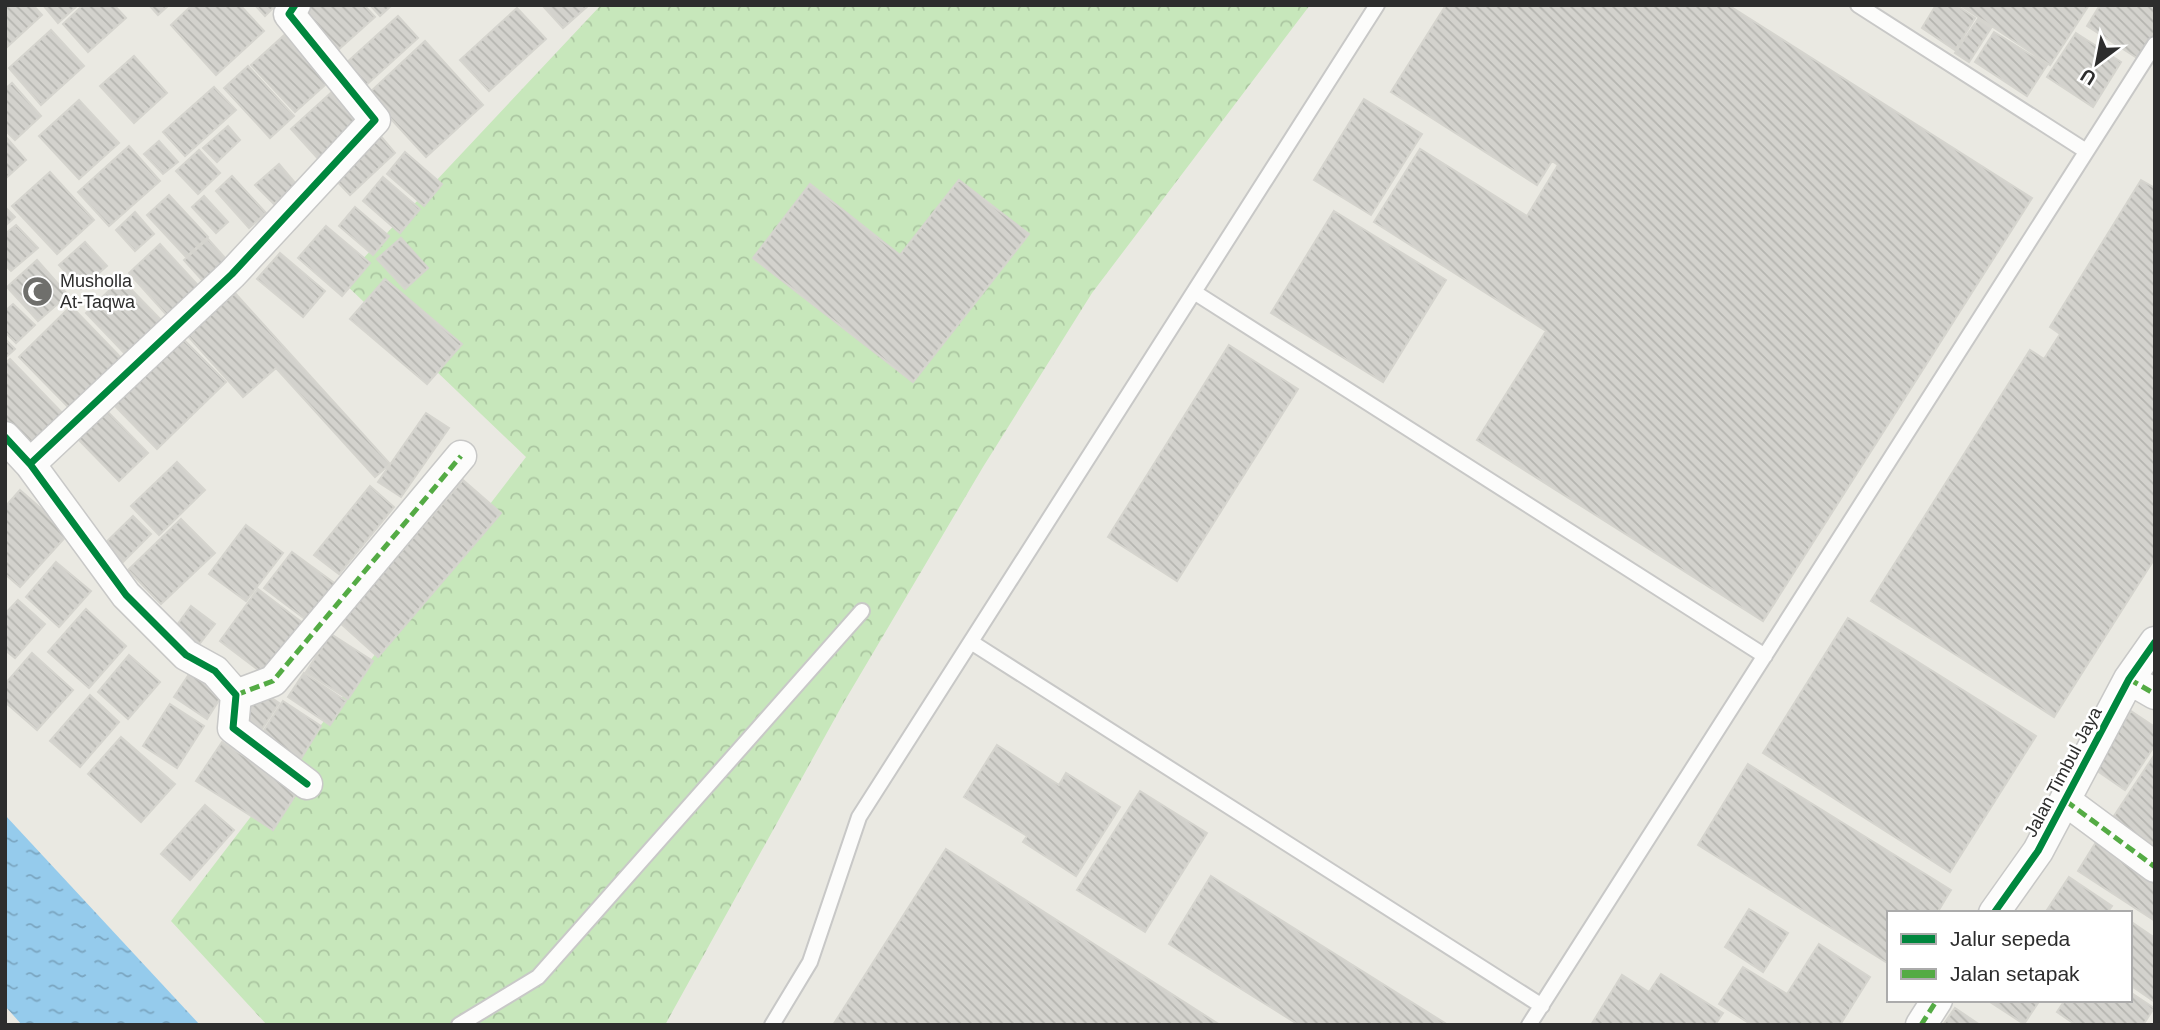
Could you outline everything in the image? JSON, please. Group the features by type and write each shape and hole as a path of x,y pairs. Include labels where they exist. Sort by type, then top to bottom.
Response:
{"street":[{"path":"30,464 232,274 375,120 289,14 295,5"},
{"path":"5,437 30,464 127,595 186,655 215,671 236,695 233,728 307,784"},
{"path":"236,695 273,681 461,456"},
{"name":"Jalan Timbul Jaya","path":"1995,911 2038,851 2066,801 2142,687 2155,642"},
{"path":"2066,801 2155,867"},
{"path":"1922,1025 1936,1002"}],"lane":[{"path":"772,1025 810,962 859,817 1377,5"},
{"path":"1858,5 2086,151"},
{"path":"1529,1025 2155,44"},
{"path":"1194,292 1765,656"},
{"path":"459,1025 538,977 862,611"},
{"path":"971,642 1542,1006"}],"green space":[{"path":"601,5 1310,5 1092,293 983,467 844,702 665,1025 267,1025 171,921 526,457 342,281"}],"water":[{"path":"5,815 200,1025 22,1025 5,1006"}],"building":[{"path":"5,5 33,5 42,15 7,47 5,45"},
{"path":"43,5 78,5 58,23"},
{"path":"83,5 114,5 126,18 88,52 63,24"},
{"path":"149,5 169,5 158,15"},
{"path":"192,5 240,5 264,31 216,75 171,25"},
{"path":"255,5 276,5 265,16"},
{"path":"309,5 364,5 375,17 338,50 303,11"},
{"path":"370,5 392,5 380,16"},
{"path":"542,5 589,5 563,28"},
{"path":"1446,5 1728,5 2032,198 1763,621 1477,440 1546,331 1374,222 1420,149 1527,216 1558,165 1552,161 1537,185 1391,92"},
{"path":"1936,5 1956,5 1975,18 1955,50 1922,28"},
{"path":"1960,5 2089,5 2050,65"},
{"path":"2100,5 2155,5 2155,31 2137,58 2087,26"},
{"path":"517,8 546,39 489,91 460,60"},
{"path":"398,16 418,38 365,86 345,64"},
{"path":"1978,19 1991,28 1969,62 1955,53"},
{"path":"291,29 334,77 295,112 251,65"},
{"path":"51,30 84,66 41,105 9,68"},
{"path":"1994,32 2047,65 2027,96 1975,62"},
{"path":"2076,33 2121,62 2093,107 2047,77"},
{"path":"425,41 483,105 426,157 368,94"},
{"path":"134,56 167,93 134,123 100,86"},
{"path":"248,66 294,116 270,138 224,88"},
{"path":"12,83 41,116 15,140 5,130 5,89"},
{"path":"214,87 236,110 185,156 163,132"},
{"path":"333,91 365,125 322,163 291,129"},
{"path":"1364,99 1422,134 1371,215 1314,180"},
{"path":"79,100 119,143 79,179 39,136"},
{"path":"228,126 240,140 217,162 203,148"},
{"path":"378,133 395,153 350,195 331,175"},
{"path":"5,136 26,160 5,179"},
{"path":"159,141 178,162 163,174 144,154"},
{"path":"129,146 160,181 109,226 78,192"},
{"path":"199,150 220,173 198,194 176,171"},
{"path":"405,152 442,184 424,206 387,174"},
{"path":"279,164 296,184 274,204 255,185"},
{"path":"50,172 94,220 57,254 12,206"},
{"path":"232,176 266,213 249,228 216,191"},
{"path":"383,177 420,209 400,233 363,201"},
{"path":"959,180 1029,234 913,382 753,258 810,184 900,255"},
{"path":"2141,180 2155,188 2155,558 2054,717 1871,601 2030,350 2044,359 2060,334 2050,327"},
{"path":"169,195 208,237 186,257 147,215"},
{"path":"204,196 228,222 216,233 192,207"},
{"path":"5,207 15,217 5,226"},
{"path":"355,207 389,236 373,255 339,226"},
{"path":"1334,211 1446,280 1383,382 1271,313"},
{"path":"135,212 154,234 135,251 116,230"},
{"path":"16,225 38,248 11,271 5,265 5,234"},
{"path":"326,226 370,263 342,296 298,258"},
{"path":"401,238 428,268 405,289 377,259"},
{"path":"208,239 235,269 211,290 184,260"},
{"path":"85,242 107,266 81,289 59,265"},
{"path":"160,244 205,293 173,322 129,273"},
{"path":"280,253 325,291 303,317 257,279"},
{"name":"Musholla At-Taqwa","path":"37,260 68,295 38,321 7,287"},
{"path":"121,279 165,324 130,359 86,313"},
{"path":"385,279 462,344 427,384 350,319"},
{"path":"235,293 390,464 375,477 276,368 243,397 187,335"},
{"path":"13,304 35,325 16,343 5,332 5,311"},
{"path":"71,306 129,366 77,416 19,357"},
{"path":"179,335 226,382 157,449 111,402"},
{"path":"5,339 15,349 5,358"},
{"path":"1229,345 1298,389 1177,581 1108,537"},
{"path":"10,359 70,421 32,457 5,430 5,363"},
{"path":"103,407 148,453 119,481 74,435"},
{"path":"426,413 449,428 401,497 378,482"},
{"path":"177,462 205,490 159,535 131,506"},
{"path":"463,480 501,513 378,657 340,623"},
{"path":"370,486 394,507 339,574 314,555"},
{"path":"20,490 69,533 20,587 5,574 5,507"},
{"path":"133,516 151,534 114,571 96,552"},
{"path":"181,519 215,553 161,604 128,570"},
{"path":"246,525 283,553 246,601 209,574"},
{"path":"292,552 337,585 309,622 264,588"},
{"path":"56,562 91,591 59,627 26,597"},
{"path":"258,589 308,627 269,678 220,641"},
{"path":"18,600 45,624 15,658 5,650 5,614"},
{"path":"191,606 215,624 197,647 174,629"},
{"path":"86,609 126,646 89,688 48,652"},
{"path":"1848,618 2036,736 1950,872 1763,753"},
{"path":"331,634 373,661 348,699 306,672"},
{"path":"32,653 73,690 37,730 5,702 5,684"},
{"path":"129,655 160,682 128,719 98,692"},
{"path":"193,668 226,689 207,719 174,697"},
{"path":"304,673 346,701 330,725 288,697"},
{"path":"259,689 279,703 256,738 236,725"},
{"path":"90,695 119,722 80,767 50,741"},
{"path":"283,701 321,726 300,760 261,735"},
{"path":"170,704 204,726 177,768 143,746"},
{"path":"2131,711 2155,727 2155,745 2125,790 2093,768"},
{"path":"121,737 175,784 141,822 88,774"},
{"path":"222,742 298,791 273,830 196,781"},
{"path":"997,745 1059,785 1066,773 1120,807 1076,876 1023,842 1027,836 964,797"},
{"path":"2155,754 2155,851 2110,822"},
{"path":"1748,764 1951,890 1938,911 1887,911 1887,963 1698,845"},
{"path":"1140,791 1207,833 1145,932 1077,890"},
{"path":"205,805 234,830 190,880 161,854"},
{"path":"2098,839 2155,876 2155,921 2078,871"},
{"path":"946,849 1220,1025 833,1025"},
{"path":"1211,876 1448,1025 1299,1025 1169,944"},
{"path":"2069,877 2112,906 2108,911 2046,911"},
{"path":"1749,909 1788,933 1763,972 1725,947"},
{"path":"2132,922 2155,938 2155,1002 2132,986"},
{"path":"1819,944 1870,977 1840,1025 1752,1025 1719,1004 1743,967 1787,994"},
{"path":"1661,974 1723,1013 1715,1025 1591,1025 1622,975 1649,992"},
{"path":"2132,993 2154,1008 2143,1025 2076,1025 2057,1012 2064,1002 2132,1002"},
{"path":"1990,1002 2039,1002 2024,1024"},
{"path":"1955,1008 1980,1025 1943,1025"}],"marked path":[{"path":"236,695 273,681 461,456"},
{"path":"2129,679 2155,694"},
{"path":"2066,801 2155,867"},
{"path":"1921,1025 1936,1002"}],"cycle path":[{"path":"30,464 232,274 375,120 289,14 295,5"},
{"path":"5,437 30,464 126,595 186,655 215,671 236,695 233,728 307,784"},
{"path":"1995,911 2038,851 2129,679 2155,642"}],"place":[{"name":"Musholla At-Taqwa","path":"37,291"}]}
